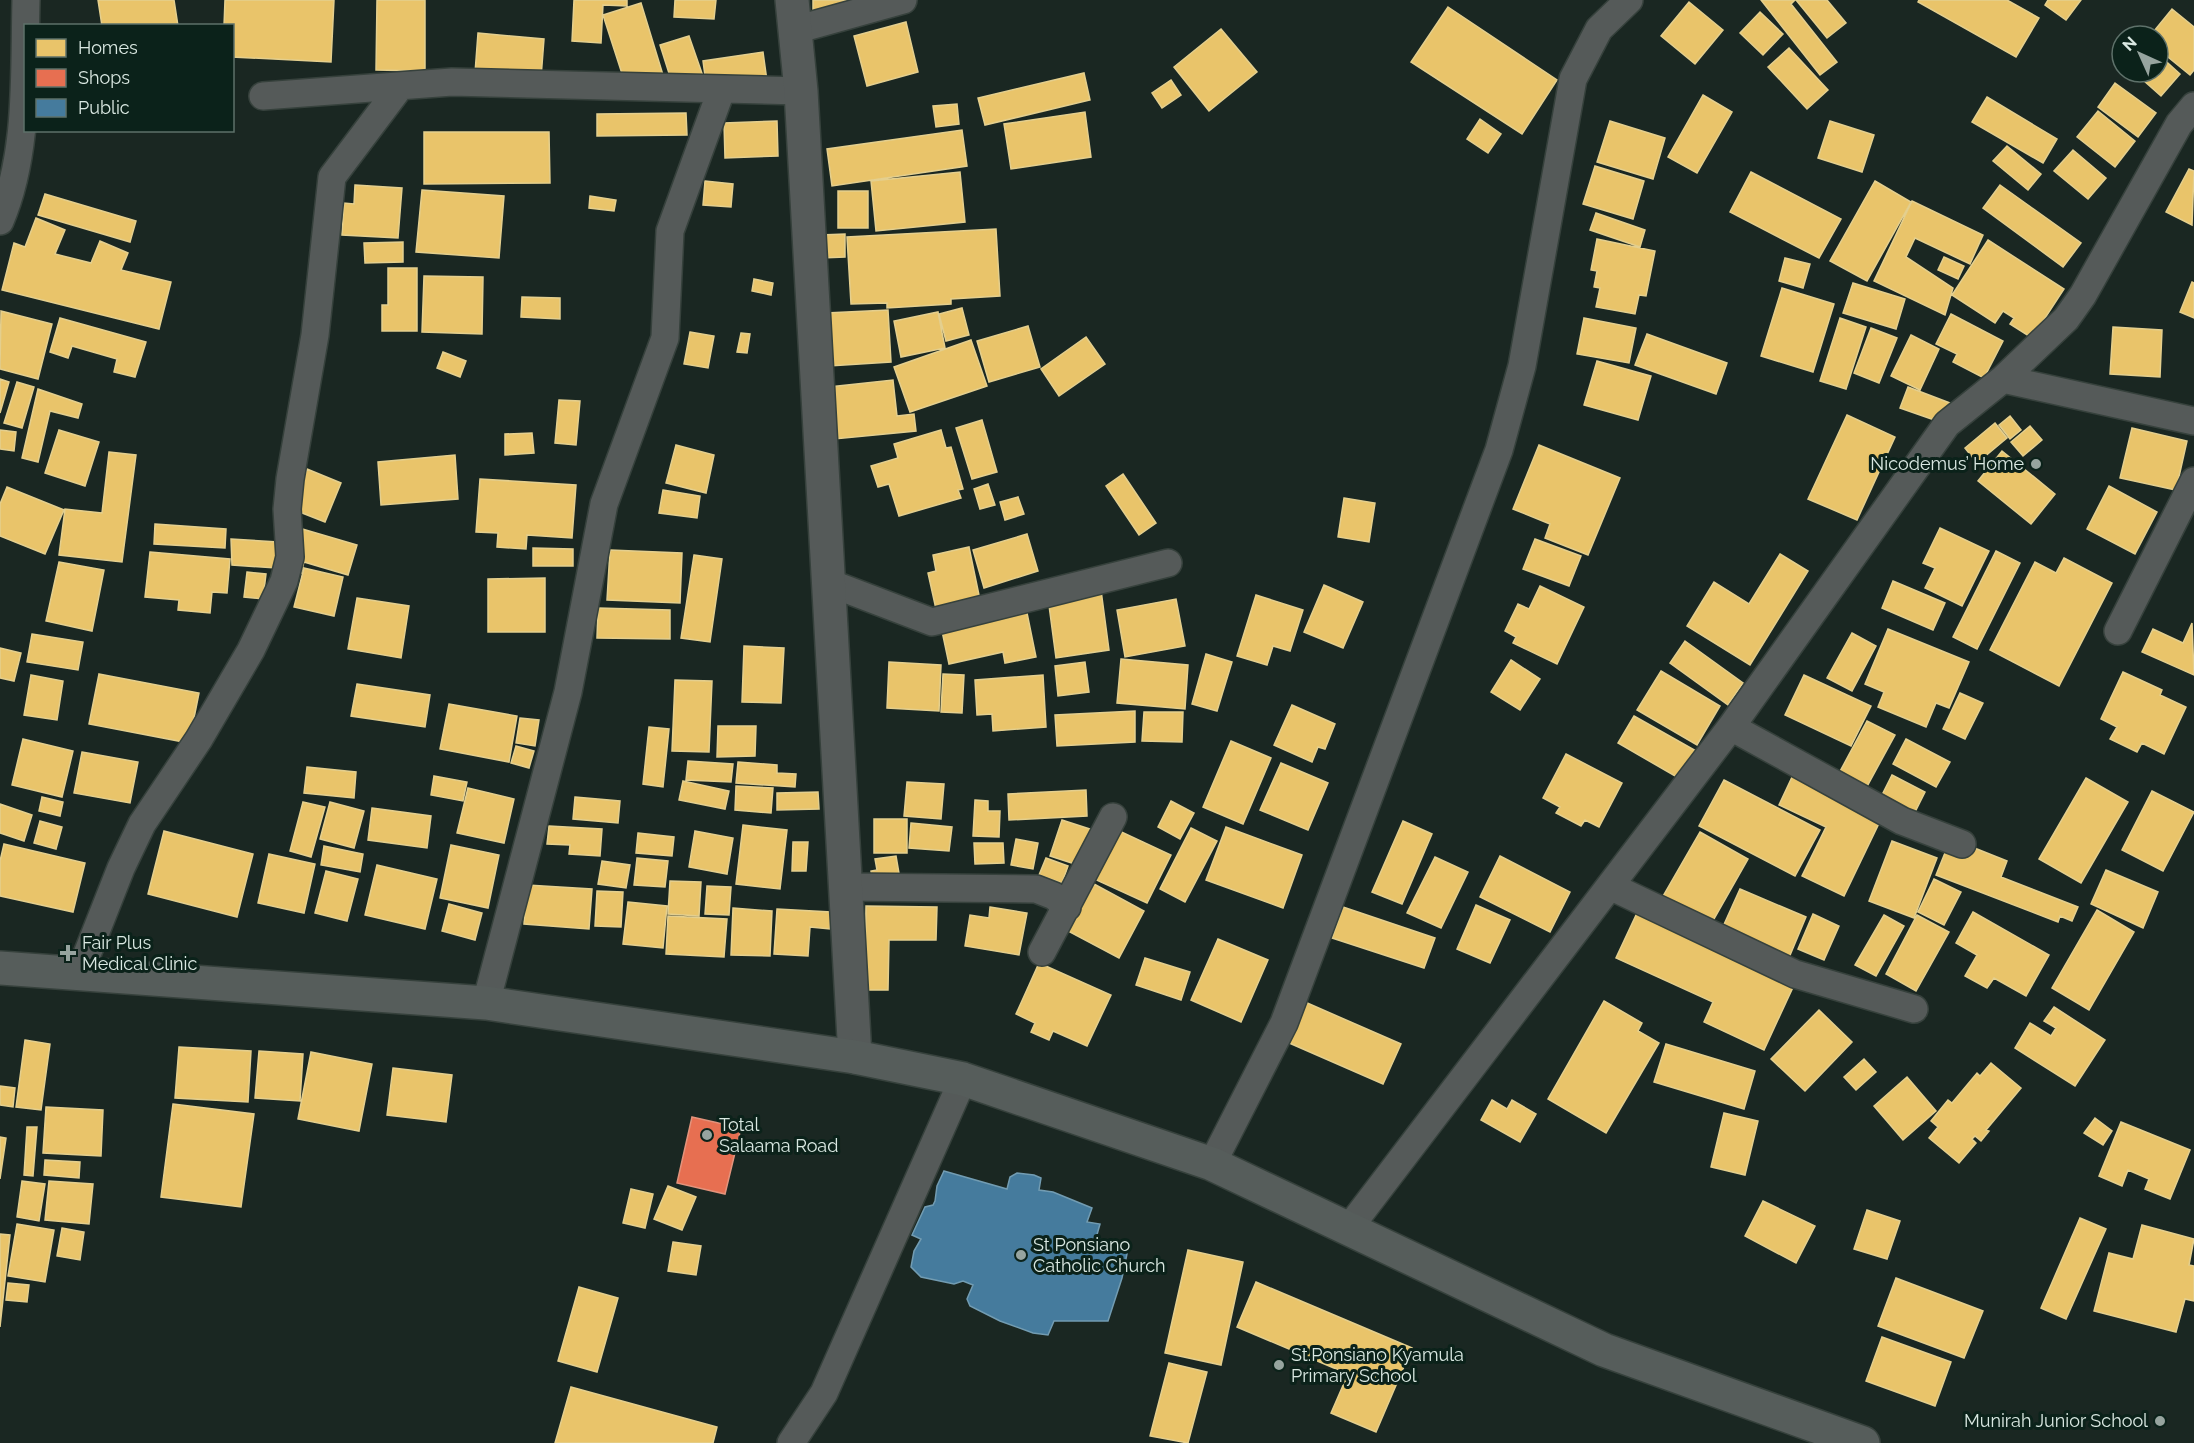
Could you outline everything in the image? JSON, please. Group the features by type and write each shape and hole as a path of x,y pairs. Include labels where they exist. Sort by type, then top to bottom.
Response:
{"main road":[{"path":"0,968 486,1003 855,1057 963,1079 1212,1164 1604,1350 1863,1443"}],"street":[{"path":"25,24 26,0"},
{"path":"855,1057 801,91 793,15 903,0"},
{"path":"1212,1164 1284,1023 1499,450 1522,366 1573,78 1599,29 1629,0"},
{"path":"0,221 8,203 21,139 24,56"},
{"path":"263,96 399,88 452,82 721,91 801,91"},
{"path":"80,972 121,868 142,824 199,739 251,650 284,580 290,557 287,509 290,479 315,335 332,177 399,88"},
{"path":"486,1003 568,692 604,504 665,338 670,231 721,91"},
{"path":"1349,1228 1731,727 1947,424 2003,379 2066,319 2100,266 2179,124 2194,106"},
{"path":"2003,379 2194,421"},
{"path":"2118,631 2194,481"},
{"path":"827,582 932,622 1168,563"},
{"path":"1731,727 1902,821 1962,844"},
{"path":"1042,952 1068,907 1113,816"},
{"path":"845,887 1036,889 1054,896 1068,907"},
{"path":"1611,887 1795,974 1914,1009"},
{"path":"791,1443 824,1394 963,1079"}],"building: Homes":[{"path":"98,0 174,0 178,24 102,24"},
{"path":"225,0 334,0 331,62 234,57 234,24 224,24"},
{"path":"377,0 425,0 425,71 376,70"},
{"path":"574,0 627,0 627,6 603,5 601,43 572,41"},
{"path":"675,0 716,0 714,19 674,17"},
{"path":"813,0 851,0 850,14 813,13"},
{"path":"1761,0 1795,0 1791,4 1837,62 1820,75"},
{"path":"1796,0 1827,0 1846,23 1827,38"},
{"path":"1919,0 2007,0 2039,18 2016,57 1918,2"},
{"path":"2048,0 2081,0 2066,20 2045,5"},
{"path":"1689,2 1723,30 1695,64 1661,36"},
{"path":"641,3 663,75 626,86 603,15"},
{"path":"1448,7 1557,80 1522,134 1411,62"},
{"path":"2172,9 2194,27 2194,70 2190,75 2170,59 2170,24 2160,24"},
{"path":"1760,12 1783,34 1763,55 1740,33"},
{"path":"906,22 918,72 867,86 854,36"},
{"path":"1221,29 1257,72 1209,111 1174,67"},
{"path":"478,33 544,39 541,78 475,73"},
{"path":"689,36 705,82 675,92 660,45"},
{"path":"1789,48 1828,90 1807,109 1768,67"},
{"path":"763,52 767,81 707,91 703,61"},
{"path":"2170,65 2180,74 2161,96 2148,84 2170,84"},
{"path":"1084,73 1090,100 985,125 978,98"},
{"path":"1171,80 1181,95 1162,108 1152,93"},
{"path":"2116,84 2156,113 2138,137 2098,107"},
{"path":"1703,95 1732,112 1697,173 1668,157"},
{"path":"1987,97 2057,139 2043,163 1972,122"},
{"path":"957,104 959,124 936,127 933,106"},
{"path":"2098,111 2135,141 2115,167 2077,137"},
{"path":"1085,112 1091,157 1011,169 1004,124"},
{"path":"686,113 687,135 597,136 597,114"},
{"path":"1480,119 1501,134 1488,153 1467,139"},
{"path":"777,121 778,156 725,158 724,123"},
{"path":"1610,121 1665,138 1653,179 1597,162"},
{"path":"1830,121 1874,135 1862,172 1818,158"},
{"path":"962,130 967,166 832,186 827,149"},
{"path":"424,132 549,132 550,183 424,184"},
{"path":"2007,146 2041,174 2028,190 1993,161"},
{"path":"2073,150 2106,178 2088,199 2054,171"},
{"path":"1595,166 1644,181 1633,219 1583,204"},
{"path":"2189,169 2194,171 2192,225 2166,212"},
{"path":"960,172 965,222 876,231 871,181"},
{"path":"1751,172 1841,219 1819,258 1730,212"},
{"path":"705,181 733,184 731,207 703,205"},
{"path":"1875,181 1911,202 1867,281 1830,261"},
{"path":"355,185 402,188 398,238 342,235 344,203 354,204"},
{"path":"2000,185 2081,243 2063,267 1983,208"},
{"path":"422,190 504,196 499,258 416,252"},
{"path":"838,191 868,191 868,228 838,228"},
{"path":"45,194 136,221 130,242 38,215"},
{"path":"590,196 616,200 614,211 589,208"},
{"path":"1912,201 1983,235 1970,264 1915,238 1906,257 1953,288 1945,315 1874,281"},
{"path":"1596,213 1645,230 1640,247 1590,230"},
{"path":"36,218 65,230 55,254 91,263 100,241 128,253 121,270 171,282 159,329 2,290 14,243 25,247"},
{"path":"996,229 1000,296 951,299 951,304 887,308 887,303 851,304 847,237"},
{"path":"845,234 845,257 821,258 820,235"},
{"path":"1597,239 1655,251 1646,296 1639,295 1635,314 1596,307 1600,288 1594,287 1597,271 1591,270"},
{"path":"1988,240 2064,289 2032,338 2010,324 2014,318 2003,311 1995,323 1952,295"},
{"path":"403,242 403,262 365,263 364,243"},
{"path":"1944,257 1964,266 1958,279 1938,270"},
{"path":"1785,258 1810,264 1803,288 1779,281"},
{"path":"388,268 417,268 417,331 382,331 382,305 388,305"},
{"path":"424,276 483,277 482,334 422,332"},
{"path":"754,279 773,283 771,295 752,291"},
{"path":"2192,282 2194,283 2194,318 2180,312"},
{"path":"1853,283 1905,299 1896,329 1843,313"},
{"path":"1782,288 1834,304 1813,372 1761,356"},
{"path":"522,297 560,298 560,319 521,317"},
{"path":"962,308 969,335 946,341 939,314"},
{"path":"888,310 891,362 829,366 826,313"},
{"path":"1,311 52,324 38,379 0,369"},
{"path":"938,312 945,348 901,357 894,321"},
{"path":"1951,314 2003,341 1984,378 1953,362 1957,354 1936,344"},
{"path":"60,318 146,342 135,377 114,372 117,359 72,346 68,358 50,352"},
{"path":"1584,318 1636,328 1629,363 1577,354"},
{"path":"1840,318 1866,327 1846,389 1820,381"},
{"path":"1028,326 1040,367 989,382 977,341"},
{"path":"2113,327 2162,330 2160,377 2110,374"},
{"path":"1871,328 1897,338 1879,383 1854,373"},
{"path":"690,332 714,336 708,368 684,364"},
{"path":"741,333 750,334 747,353 737,352"},
{"path":"1647,334 1727,363 1716,394 1635,365"},
{"path":"1911,335 1939,349 1920,390 1891,376"},
{"path":"1086,337 1105,364 1059,396 1041,369"},
{"path":"971,340 987,386 910,412 894,367"},
{"path":"443,352 466,361 460,377 437,368"},
{"path":"1597,361 1651,376 1638,420 1584,405"},
{"path":"0,379 9,382 0,413"},
{"path":"893,380 897,416 914,414 916,431 834,439 829,387"},
{"path":"17,382 34,387 22,428 4,423"},
{"path":"1908,387 1950,403 1943,423 1900,408"},
{"path":"38,389 82,404 78,418 50,411 38,462 22,458"},
{"path":"559,400 580,401 576,445 555,443"},
{"path":"1847,415 1895,437 1857,520 1808,499"},
{"path":"2010,416 2021,430 2010,439 1999,425"},
{"path":"982,420 997,472 972,479 956,428"},
{"path":"1995,423 2007,438 1977,463 1965,448"},
{"path":"2030,426 2042,440 2023,456 2011,442"},
{"path":"2132,428 2187,441 2176,490 2120,478"},
{"path":"0,430 16,432 14,451 0,449"},
{"path":"59,430 99,442 85,486 45,473"},
{"path":"941,430 946,448 951,447 963,489 958,490 961,498 899,516 889,484 878,487 871,466 898,458 894,444"},
{"path":"532,433 534,453 505,455 505,434"},
{"path":"676,445 714,455 706,493 666,483"},
{"path":"1539,445 1620,478 1588,555 1545,538 1550,524 1513,509"},
{"path":"2002,451 2055,494 2031,524 1978,481"},
{"path":"109,452 136,455 122,562 59,555 65,509 102,513"},
{"path":"455,455 458,499 381,505 378,462"},
{"path":"307,469 341,483 325,522 292,509"},
{"path":"1123,474 1156,523 1139,535 1106,486"},
{"path":"480,479 576,485 572,538 527,535 526,549 497,547 498,533 476,532"},
{"path":"988,484 995,505 980,509 974,489"},
{"path":"2109,486 2157,512 2135,554 2087,529"},
{"path":"7,487 64,510 45,554 0,536 0,504"},
{"path":"663,490 700,496 697,518 659,513"},
{"path":"1018,497 1024,514 1005,520 1000,502"},
{"path":"1344,498 1375,503 1369,542 1338,537"},
{"path":"155,524 226,529 225,548 154,544"},
{"path":"299,528 357,545 348,575 304,562 301,573 287,569"},
{"path":"1940,528 1989,551 1962,606 1925,588 1935,568 1923,563"},
{"path":"1027,534 1038,571 984,588 973,550"},
{"path":"231,539 278,542 276,568 232,565"},
{"path":"1535,539 1581,556 1569,586 1523,569"},
{"path":"969,547 980,600 936,609 928,573 936,571 933,555"},
{"path":"533,548 573,549 573,566 533,566"},
{"path":"610,550 682,553 680,603 607,600"},
{"path":"1996,551 2020,563 1977,649 1953,637"},
{"path":"150,552 230,559 227,593 212,592 210,613 178,610 179,600 145,597"},
{"path":"1780,554 1808,571 1750,665 1687,626 1714,582 1749,604"},
{"path":"694,555 722,559 710,642 681,638"},
{"path":"2064,558 2112,583 2059,686 1990,650 2035,562 2056,573"},
{"path":"59,562 104,570 92,631 46,621"},
{"path":"304,568 343,577 334,616 294,607"},
{"path":"247,572 266,574 263,599 244,597"},
{"path":"545,578 545,632 488,632 488,579"},
{"path":"1893,581 1945,603 1933,630 1882,608"},
{"path":"1324,585 1363,602 1343,648 1304,632"},
{"path":"1540,586 1584,607 1557,664 1513,643 1516,637 1505,631 1518,604 1529,609"},
{"path":"1101,590 1109,650 1056,658 1048,598"},
{"path":"1256,595 1303,610 1290,651 1273,646 1267,665 1237,656"},
{"path":"357,598 409,606 401,658 348,649"},
{"path":"1176,599 1185,646 1125,657 1117,610"},
{"path":"598,608 670,610 670,639 597,638"},
{"path":"1027,613 1036,657 1005,663 1003,652 949,664 942,631"},
{"path":"2192,623 2194,675 2142,652 2153,629 2183,643"},
{"path":"1888,629 1969,662 1949,708 1936,703 1926,727 1878,707 1884,692 1865,684"},
{"path":"1852,633 1876,646 1852,691 1827,678"},
{"path":"32,634 83,642 78,670 27,662"},
{"path":"1685,641 1743,683 1728,705 1670,663"},
{"path":"744,646 784,648 781,703 742,702"},
{"path":"0,648 21,653 14,681 0,678"},
{"path":"1206,654 1232,662 1217,711 1192,704"},
{"path":"1121,659 1188,665 1185,709 1117,703"},
{"path":"1511,660 1540,679 1520,710 1491,692"},
{"path":"889,662 941,665 939,711 887,708"},
{"path":"1085,662 1089,692 1058,696 1055,666"},
{"path":"1661,671 1720,706 1697,745 1637,710"},
{"path":"2123,672 2162,690 2160,695 2186,707 2164,754 2142,743 2137,752 2110,739 2117,727 2101,719"},
{"path":"99,674 199,693 189,743 89,724"},
{"path":"943,674 964,675 962,713 941,712"},
{"path":"31,675 63,681 57,720 24,715"},
{"path":"1043,675 1046,727 993,731 992,714 977,715 975,680"},
{"path":"1804,675 1871,706 1851,746 1785,715"},
{"path":"675,680 712,681 709,752 672,751"},
{"path":"357,684 430,695 425,727 351,716"},
{"path":"1960,693 1983,703 1965,739 1943,729"},
{"path":"449,704 517,716 509,762 440,749"},
{"path":"1292,705 1335,724 1325,749 1318,747 1312,762 1274,745"},
{"path":"1135,711 1135,742 1057,746 1055,715"},
{"path":"1144,712 1183,712 1182,742 1142,741"},
{"path":"1634,716 1698,752 1682,780 1618,743"},
{"path":"520,718 539,720 535,746 516,743"},
{"path":"1867,721 1895,735 1864,792 1837,777"},
{"path":"718,726 756,726 755,756 717,757"},
{"path":"649,727 669,729 663,787 643,784"},
{"path":"23,739 73,751 62,797 12,785"},
{"path":"1906,739 1950,762 1936,787 1893,764"},
{"path":"1231,741 1271,758 1243,824 1203,807"},
{"path":"516,746 534,751 529,768 511,763"},
{"path":"82,752 138,762 130,803 74,793"},
{"path":"1566,754 1622,783 1599,827 1585,820 1581,826 1556,813 1560,807 1543,798"},
{"path":"688,761 733,764 731,782 686,780"},
{"path":"738,762 777,765 777,773 796,774 795,787 736,783"},
{"path":"1281,763 1328,783 1308,830 1260,810"},
{"path":"307,767 356,772 354,798 304,793"},
{"path":"1793,775 1882,817 1844,896 1802,876 1826,827 1779,805"},
{"path":"1892,775 1925,792 1911,820 1878,803"},
{"path":"434,776 467,782 463,801 431,795"},
{"path":"2086,778 2128,802 2081,883 2039,859"},
{"path":"1724,780 1820,830 1795,876 1699,826"},
{"path":"683,781 729,791 725,809 679,800"},
{"path":"907,782 944,784 941,819 904,816"},
{"path":"736,786 773,788 771,813 735,810"},
{"path":"468,788 514,799 504,843 457,833"},
{"path":"1086,790 1087,816 1009,820 1008,794"},
{"path":"2152,791 2194,812 2163,871 2122,850"},
{"path":"818,792 819,809 777,810 777,793"},
{"path":"42,797 63,802 60,816 39,811"},
{"path":"575,797 620,801 618,823 573,819"},
{"path":"975,800 988,801 988,811 1000,811 999,837 973,836"},
{"path":"1171,801 1194,813 1180,839 1158,827"},
{"path":"303,802 325,807 311,857 290,851"},
{"path":"330,802 364,811 354,848 320,839"},
{"path":"0,804 32,815 24,841 0,833"},
{"path":"372,808 431,816 427,848 368,840"},
{"path":"874,819 907,819 907,853 874,853"},
{"path":"1062,820 1093,830 1081,866 1050,856"},
{"path":"40,821 62,827 56,849 34,843"},
{"path":"1403,821 1432,834 1402,904 1372,892"},
{"path":"911,823 952,827 949,851 909,848"},
{"path":"743,825 787,830 780,889 736,884"},
{"path":"549,826 602,829 600,856 569,854 570,845 547,844"},
{"path":"1226,827 1302,855 1283,908 1206,880"},
{"path":"1191,828 1217,841 1185,902 1160,889"},
{"path":"1115,829 1171,855 1147,903 1092,878"},
{"path":"164,831 253,854 237,917 148,894"},
{"path":"695,831 733,838 727,874 689,867"},
{"path":"1700,832 1748,859 1710,926 1662,898"},
{"path":"638,833 674,837 672,856 636,853"},
{"path":"1016,839 1038,843 1033,869 1011,865"},
{"path":"1892,841 1937,858 1914,918 1869,901"},
{"path":"793,842 808,842 806,871 792,871"},
{"path":"974,843 1003,843 1004,863 975,864"},
{"path":"4,844 85,863 73,912 0,896 0,861"},
{"path":"451,845 499,855 488,908 440,898"},
{"path":"1967,845 2007,861 2001,877 2078,907 2072,921 2060,916 2058,922 1936,875 1947,848"},
{"path":"324,846 363,854 360,872 321,865"},
{"path":"269,854 315,864 304,913 258,903"},
{"path":"896,856 900,879 873,883 871,871 877,870 875,859"},
{"path":"1500,856 1570,892 1550,932 1480,897"},
{"path":"1435,857 1468,872 1441,928 1407,913"},
{"path":"637,858 668,861 665,887 634,885"},
{"path":"1046,858 1068,866 1062,883 1039,875"},
{"path":"602,861 630,865 626,888 598,884"},
{"path":"377,865 437,879 425,929 365,915"},
{"path":"2106,870 2158,892 2143,928 2091,904"},
{"path":"326,871 358,879 347,921 315,913"},
{"path":"1934,879 1961,892 1944,925 1918,912"},
{"path":"670,881 701,882 699,916 668,914"},
{"path":"1094,884 1144,911 1119,958 1068,931"},
{"path":"527,885 592,889 589,929 524,924"},
{"path":"707,886 731,887 729,915 705,914"},
{"path":"1740,889 1806,917 1788,960 1721,931"},
{"path":"597,891 623,892 621,927 595,926"},
{"path":"628,902 667,906 663,948 623,944"},
{"path":"449,904 482,913 475,940 442,931"},
{"path":"1476,905 1510,920 1490,963 1457,949"},
{"path":"866,906 937,907 936,940 889,940 888,990 865,990"},
{"path":"990,907 1027,913 1019,955 965,946 970,915 989,918"},
{"path":"1343,907 1435,938 1424,968 1332,938"},
{"path":"733,908 772,911 770,956 731,955"},
{"path":"777,909 831,912 830,929 810,927 808,956 774,954"},
{"path":"2097,910 2134,932 2089,1010 2052,988"},
{"path":"1973,912 2049,955 2026,996 1994,978 1987,988 1965,976 1977,955 1956,943"},
{"path":"1637,913 1794,985 1764,1050 1704,1022 1713,1002 1616,958"},
{"path":"1813,914 1839,926 1824,960 1798,949"},
{"path":"1884,915 1904,926 1876,976 1855,965"},
{"path":"1917,915 1949,932 1916,991 1886,974"},
{"path":"668,916 727,919 724,957 666,954"},
{"path":"1218,939 1268,960 1241,1022 1191,1000"},
{"path":"1145,958 1190,972 1181,1000 1136,985"},
{"path":"1039,963 1111,995 1087,1046 1053,1031 1049,1040 1031,1032 1035,1023 1016,1014"},
{"path":"1604,1001 1642,1023 1638,1031 1659,1043 1606,1133 1548,1099"},
{"path":"1305,1002 1401,1044 1383,1084 1287,1042"},
{"path":"2054,1007 2105,1040 2075,1086 2015,1048 2030,1023 2051,1036 2056,1028 2044,1021"},
{"path":"1819,1010 1852,1042 1805,1091 1771,1059"},
{"path":"25,1040 50,1044 41,1110 16,1107"},
{"path":"1666,1044 1755,1071 1744,1109 1654,1082"},
{"path":"179,1047 251,1051 248,1102 175,1098"},
{"path":"259,1051 303,1054 300,1101 255,1098"},
{"path":"311,1052 372,1064 359,1131 298,1119"},
{"path":"1864,1059 1876,1072 1856,1090 1844,1077"},
{"path":"1991,1063 2021,1088 1986,1130 1989,1131 1981,1141 1975,1136 1972,1139 1976,1143 1959,1163 1929,1138 1938,1127 1931,1121 1948,1100 1952,1103 1977,1073 1980,1076"},
{"path":"393,1068 452,1075 446,1122 387,1115"},
{"path":"1907,1077 1936,1111 1903,1140 1874,1106"},
{"path":"0,1086 15,1088 13,1107 0,1105"},
{"path":"1492,1100 1507,1109 1512,1100 1536,1114 1520,1142 1481,1120"},
{"path":"173,1104 254,1114 241,1207 161,1197"},
{"path":"46,1107 103,1110 101,1156 43,1153"},
{"path":"1724,1113 1758,1121 1745,1175 1711,1167"},
{"path":"2095,1118 2112,1131 2103,1145 2084,1133"},
{"path":"2121,1122 2190,1150 2170,1199 2145,1189 2149,1179 2128,1170 2122,1186 2099,1176"},
{"path":"27,1127 37,1127 33,1176 24,1175"},
{"path":"0,1137 6,1138 0,1179"},
{"path":"45,1160 80,1162 79,1178 44,1175"},
{"path":"22,1181 45,1184 39,1221 17,1217"},
{"path":"49,1181 93,1184 89,1224 45,1220"},
{"path":"668,1186 696,1197 682,1230 654,1219"},
{"path":"631,1189 653,1194 645,1228 623,1223"},
{"path":"1763,1201 1815,1226 1796,1263 1745,1236"},
{"path":"1867,1210 1900,1221 1887,1259 1854,1249"},
{"path":"2080,1218 2106,1229 2066,1319 2041,1308"},
{"path":"17,1224 54,1230 45,1282 8,1276"},
{"path":"2142,1225 2194,1239 2189,1265 2194,1266 2194,1301 2185,1299 2176,1332 2094,1311 2109,1253 2133,1259"},
{"path":"62,1228 84,1232 80,1260 57,1256"},
{"path":"0,1234 10,1235 0,1327"},
{"path":"673,1242 701,1246 696,1275 668,1271"},
{"path":"1188,1250 1243,1262 1221,1365 1165,1353"},
{"path":"1896,1278 1983,1311 1964,1358 1878,1326"},
{"path":"1256,1282 1412,1348 1376,1432 1331,1413 1348,1374 1237,1327"},
{"path":"8,1283 29,1285 27,1302 6,1300"},
{"path":"579,1287 618,1298 597,1372 558,1361"},
{"path":"1882,1337 1951,1362 1935,1406 1866,1381"},
{"path":"1169,1363 1207,1372 1188,1443 1150,1436"},
{"path":"571,1387 717,1427 713,1443 555,1443"}],"building: Shops":[{"path":"692,1117 741,1128 725,1194 677,1183"}],"building: Public":[{"name":"St Ponsiano Catholic Church","path":"944,1171 1007,1189 1010,1177 1017,1173 1034,1175 1041,1178 1039,1190 1053,1192 1092,1208 1087,1222 1100,1224 1096,1238 1128,1249 1122,1278 1108,1321 1054,1321 1048,1335 1033,1333 1000,1321 970,1306 967,1299 973,1285 963,1281 954,1284 921,1277 911,1267 914,1251 921,1239 912,1235 925,1207 933,1205 935,1201 937,1186"}],"place":[{"name":"Nicodemus’ Home","path":"2036,464"},
{"name":"Fair Plus Medical Clinic","path":"68,953"},
{"name":"Total Salaama Road","path":"707,1135"},
{"name":"St Ponsiano Catholic Church","path":"1021,1255"},
{"name":"St.Ponsiano Kyamula Primary School","path":"1279,1365"},
{"name":"Munirah Junior School","path":"2160,1421"}]}
